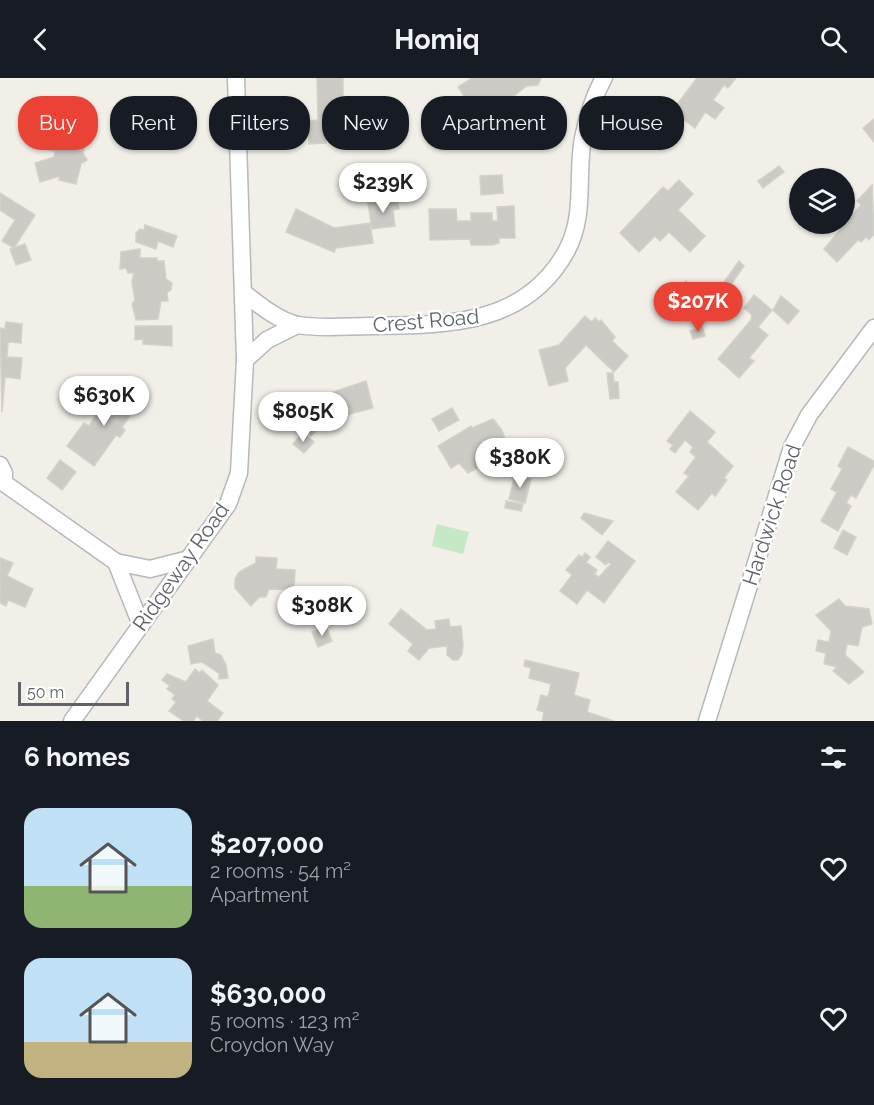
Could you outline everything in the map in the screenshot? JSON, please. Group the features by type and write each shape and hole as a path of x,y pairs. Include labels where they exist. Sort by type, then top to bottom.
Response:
{"street":[{"name":"Ridgeway Road","path":"72,721 228,504 238,473 245,360 236,78"},
{"name":"Crest Road","path":"297,325 418,326 469,321 500,312 528,295 546,279 569,244 581,208 583,138 598,88 604,78"},
{"path":"244,293 264,309 297,325"},
{"path":"245,360 267,340 297,325"},
{"name":"Hardwick Road","path":"707,721 792,447 809,416 874,328"},
{"path":"0,465 4,473 2,484 116,562 150,569 189,559"},
{"path":"116,562 141,625"}],"green space":[{"path":"437,524 469,532 463,554 432,546"}],"building":[{"path":"317,78 343,78 343,96 322,96 322,143 310,144 310,121 318,120"},
{"path":"472,78 541,78 538,85 527,86 513,96 464,96 458,87"},
{"path":"697,78 736,78 728,88 724,85 713,100 724,108 715,119 705,112 695,128 684,120 683,96"},
{"path":"874,119 874,142 863,128"},
{"path":"50,150 84,150 87,160 81,164 76,184 59,180 60,176 40,182 35,163 54,157 55,151"},
{"path":"779,166 784,172 763,188 758,181"},
{"path":"502,175 503,193 481,195 480,176"},
{"path":"679,180 693,194 678,210 705,236 690,252 669,232 660,241 655,236 639,252 620,233 663,187 668,191"},
{"path":"872,185 874,234 869,240 866,237 861,242 858,240 837,262 824,249 837,234 855,234 855,212 861,205 857,201"},
{"path":"0,193 35,215 14,248 2,241 15,220 0,210"},
{"path":"391,199 392,202 398,201 399,209 393,210 395,226 372,229 368,203"},
{"path":"514,206 515,238 499,238 499,243 493,245 471,245 470,239 430,240 429,209 456,209 457,221 471,221 471,213 492,213 492,221 498,221 497,207"},
{"path":"296,209 334,228 370,223 373,243 336,248 334,252 286,232"},
{"path":"145,225 177,236 173,247 158,241 156,249 136,242 136,233 140,229 144,230"},
{"path":"25,244 31,260 16,265 10,249"},
{"path":"140,249 140,258 157,258 157,261 164,261 166,279 172,283 171,290 167,292 168,301 161,301 158,319 136,320 132,304 135,300 132,282 134,273 128,273 126,268 120,269 121,252"},
{"path":"739,261 744,266 728,289 722,285"},
{"path":"686,281 695,288 679,308 671,302"},
{"path":"754,295 772,310 758,327 768,335 749,358 754,361 739,378 718,359 751,320 752,315 744,308"},
{"path":"781,296 799,311 788,324 773,310"},
{"path":"585,316 592,322 595,318 599,322 601,320 615,337 612,341 628,356 614,372 586,345 565,368 568,381 549,386 539,350 559,345"},
{"path":"6,322 22,324 21,343 8,342 7,357 22,358 20,379 5,377 2,412 0,328 5,329"},
{"path":"135,326 172,326 172,346 143,344 143,339 135,340"},
{"path":"702,327 705,336 693,339 690,331"},
{"path":"607,373 613,373 614,382 618,382 619,398 610,399"},
{"path":"366,381 373,408 334,418 333,413 321,416 318,421 322,426 311,436 296,420 311,405 325,402 324,395"},
{"path":"120,386 139,399 134,405 137,406 122,427 125,430 120,437 116,435 94,466 67,446 84,423 89,426 98,412 101,413"},
{"path":"452,408 459,420 439,431 432,419"},
{"path":"690,411 715,432 707,442 733,466 724,478 727,480 715,496 712,493 698,510 676,492 689,476 684,473 696,457 690,452 693,447 685,440 675,453 670,449 673,445 667,441"},
{"path":"493,419 502,430 505,440 498,444 513,467 498,476 484,452 481,454 486,463 468,473 459,463 451,468 438,446 471,426 472,428"},
{"path":"303,432 314,442 304,453 293,444"},
{"path":"848,447 874,461 874,465 856,498 851,495 846,503 851,506 838,531 821,521 837,492 831,489 842,469 838,466"},
{"path":"60,460 76,472 62,490 47,478"},
{"path":"515,475 531,479 525,503 509,499"},
{"path":"506,501 523,504 521,511 505,508"},
{"path":"584,513 613,521 602,535 581,518"},
{"path":"843,530 856,537 847,555 834,548"},
{"path":"608,541 635,561 604,603 587,590 577,604 560,591 572,575 566,570 579,555 582,557 585,553 590,557 586,562 597,570 594,574 599,577 611,564 608,562 606,565 596,557"},
{"path":"256,557 277,558 276,569 295,570 294,590 269,589 266,597 259,597 251,606 235,588 235,579 239,572 256,563"},
{"path":"0,558 13,563 7,576 33,589 25,607 8,600 6,606 0,603"},
{"path":"839,599 845,606 869,609 872,624 862,627 858,646 847,644 845,655 864,672 849,684 833,671 837,667 824,664 826,653 816,651 818,640 829,642 831,631 816,615"},
{"path":"401,609 427,630 436,629 435,621 449,619 450,627 461,626 463,645 462,654 458,660 453,660 447,655 447,646 429,648 419,660 408,651 413,644 389,624"},
{"path":"326,627 332,641 318,647 312,632"},
{"path":"213,639 215,653 221,655 226,665 228,678 219,679 219,673 202,662 191,664 188,646"},
{"path":"525,660 579,673 574,695 590,700 587,712 614,721 542,721 544,712 537,710 541,695 548,697 551,684 529,678 531,668 524,666"},
{"path":"195,669 200,673 202,670 218,685 207,701 223,713 217,721 203,721 197,716 193,721 184,721 169,711 176,702 172,699 175,695 167,689 170,686 162,680 167,674 186,682"}]}
